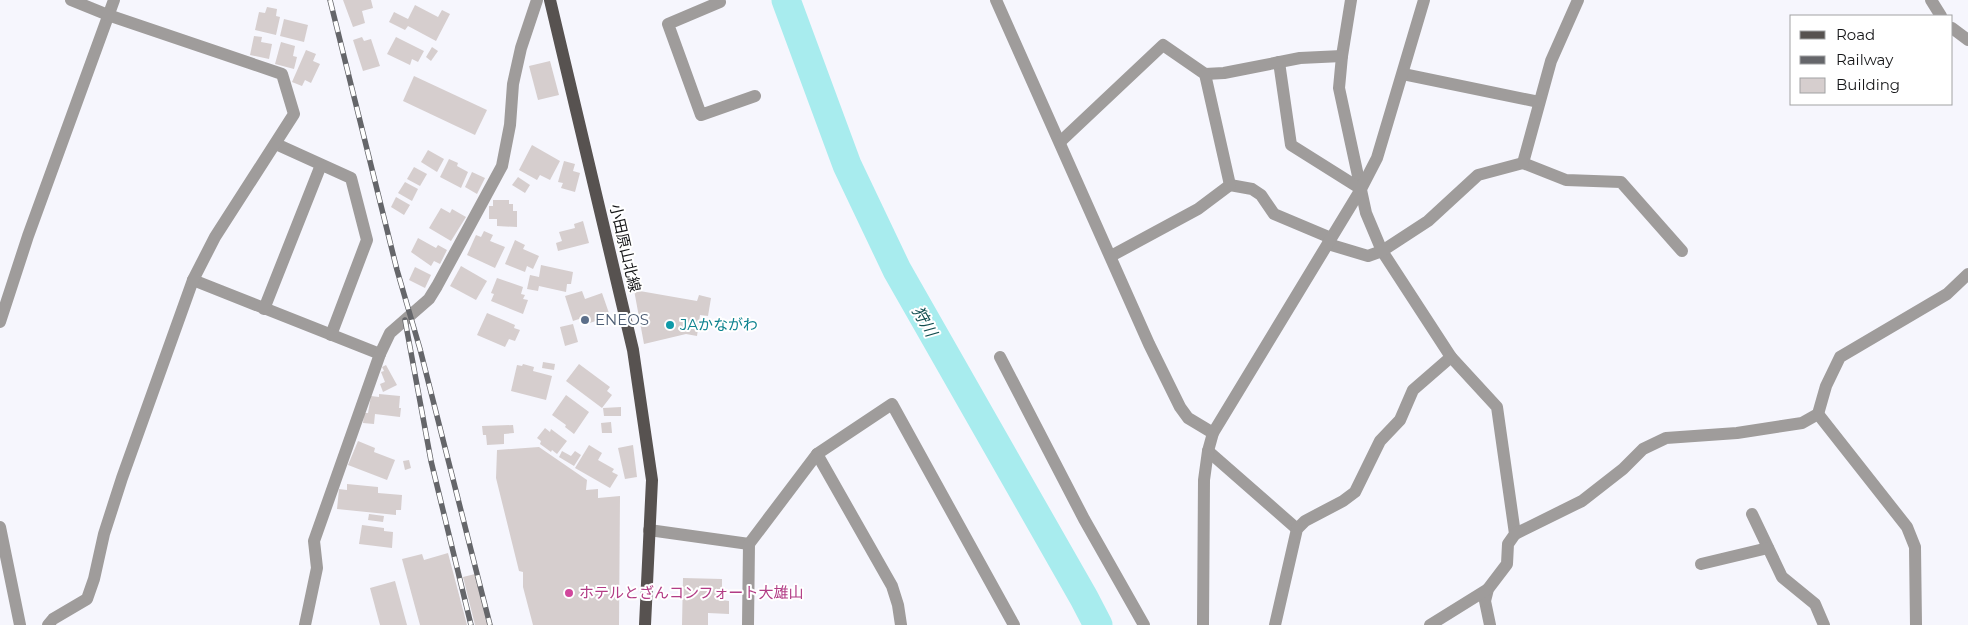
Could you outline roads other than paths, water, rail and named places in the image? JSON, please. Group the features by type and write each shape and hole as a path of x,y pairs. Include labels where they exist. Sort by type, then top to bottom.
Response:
{"main road":[{"name":"小田原山北線","path":"550,0 633,350 652,480 645,625"}],"street":[{"path":"48,625 53,619 87,599 94,579 104,534 122,478 193,280 215,237 294,114 282,74 108,16 71,0"},
{"path":"0,322 28,236 114,0"},
{"path":"305,625 317,568 314,541 380,354 390,333 429,298 437,286 502,166 510,125 513,84 522,48 538,0"},
{"path":"996,0 1149,344 1180,407 1188,418 1214,433"},
{"path":"1351,0 1339,88 1366,213 1382,251 1451,357 1497,406 1515,534"},
{"path":"1203,625 1204,480 1208,451 1214,433 1361,189 1377,158 1424,0"},
{"path":"1523,163 1551,61 1578,0"},
{"path":"1931,0 1940,15"},
{"path":"720,2 668,24 701,115 755,96"},
{"path":"1953,28 1966,35"},
{"path":"1060,142 1163,45 1205,74 1224,73 1300,58 1342,56"},
{"path":"1279,62 1291,145 1361,189"},
{"path":"1205,74 1230,186"},
{"path":"1403,74 1539,102"},
{"path":"276,144 351,178 367,240 331,335"},
{"path":"1111,256 1198,209 1230,186 1252,189 1261,195 1274,214 1329,241 1368,256 1382,251 1428,221 1478,175 1523,163 1566,180 1621,182 1682,251"},
{"path":"264,309 321,165"},
{"path":"1490,625 1485,601 1488,590 1507,564 1508,544 1515,534 1582,501 1623,469 1643,449 1666,438 1737,433 1802,423 1818,414 1826,386 1840,357 1947,294 1968,274"},
{"path":"193,280 380,354"},
{"path":"1000,357 1084,519 1144,625"},
{"path":"1275,625 1296,529 1305,520 1343,501 1354,492 1380,441 1400,420 1413,390 1451,357"},
{"path":"748,625 749,544 817,454 892,404 1009,623"},
{"path":"1818,414 1907,527 1915,547 1916,625"},
{"path":"1208,451 1296,529"},
{"path":"817,454 892,586 898,605 901,625"},
{"path":"1752,514 1782,577 1815,604 1824,625"},
{"path":"0,527 20,625"},
{"path":"649,530 749,544"},
{"path":"1701,564 1768,548"},
{"path":"1430,625 1488,590"}],"waterway":[{"name":"狩川","path":"786,0 847,165 897,270 1098,625"}],"railway":[{"path":"330,0 397,270 420,349 490,625"},
{"path":"405,320 431,461 471,625"}],"place":[{"name":"ENEOS","path":"585,320"},
{"name":"JAかながわ","path":"670,325"},
{"name":"ホテルとざんコンフォート大雄山","path":"569,593"}]}
